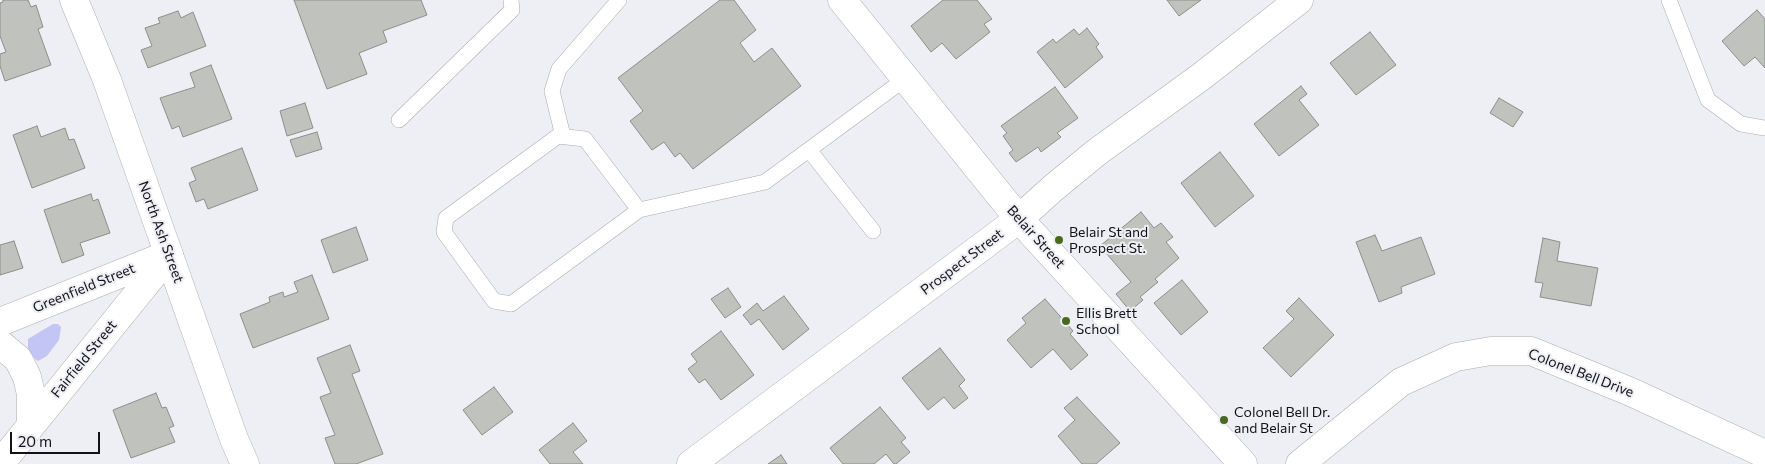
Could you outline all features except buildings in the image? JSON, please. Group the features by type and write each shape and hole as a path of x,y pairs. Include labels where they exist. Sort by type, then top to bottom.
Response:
{"street":[{"name":"North Ash Street","path":"74,0 106,80 234,439 245,464"},
{"name":"Belair Street","path":"842,0 1019,219 1243,464"},
{"name":"Prospect Street","path":"691,464 1019,219 1097,152 1202,76 1299,0"},
{"name":"Greenfield Street","path":"0,322 169,255"},
{"name":"Fairfield Street","path":"0,464 169,255"},
{"path":"0,344 18,359 27,377 31,394 31,425"},
{"name":"Colonel Bell Drive","path":"1300,464 1401,382 1456,357 1491,351 1531,352 1631,392 1765,454"}],"lane":[{"path":"398,120 512,10 511,0"},
{"path":"562,136 552,90 559,69 619,0"},
{"path":"1669,0 1708,100 1742,124 1765,128"},
{"path":"639,210 585,139 558,136 446,218 444,232 494,301 511,304 639,210 765,182 905,79"},
{"path":"809,150 873,231"}],"shaded area":[{"path":"53,324 58,324 61,327 59,340 47,356 38,361 28,349 28,339"}],"place":[{"name":"Belair St and Prospect St.","path":"1059,240"},
{"name":"Ellis Brett School","path":"1066,321"},
{"name":"Colonel Bell Dr. and Belair St","path":"1224,420"}]}
